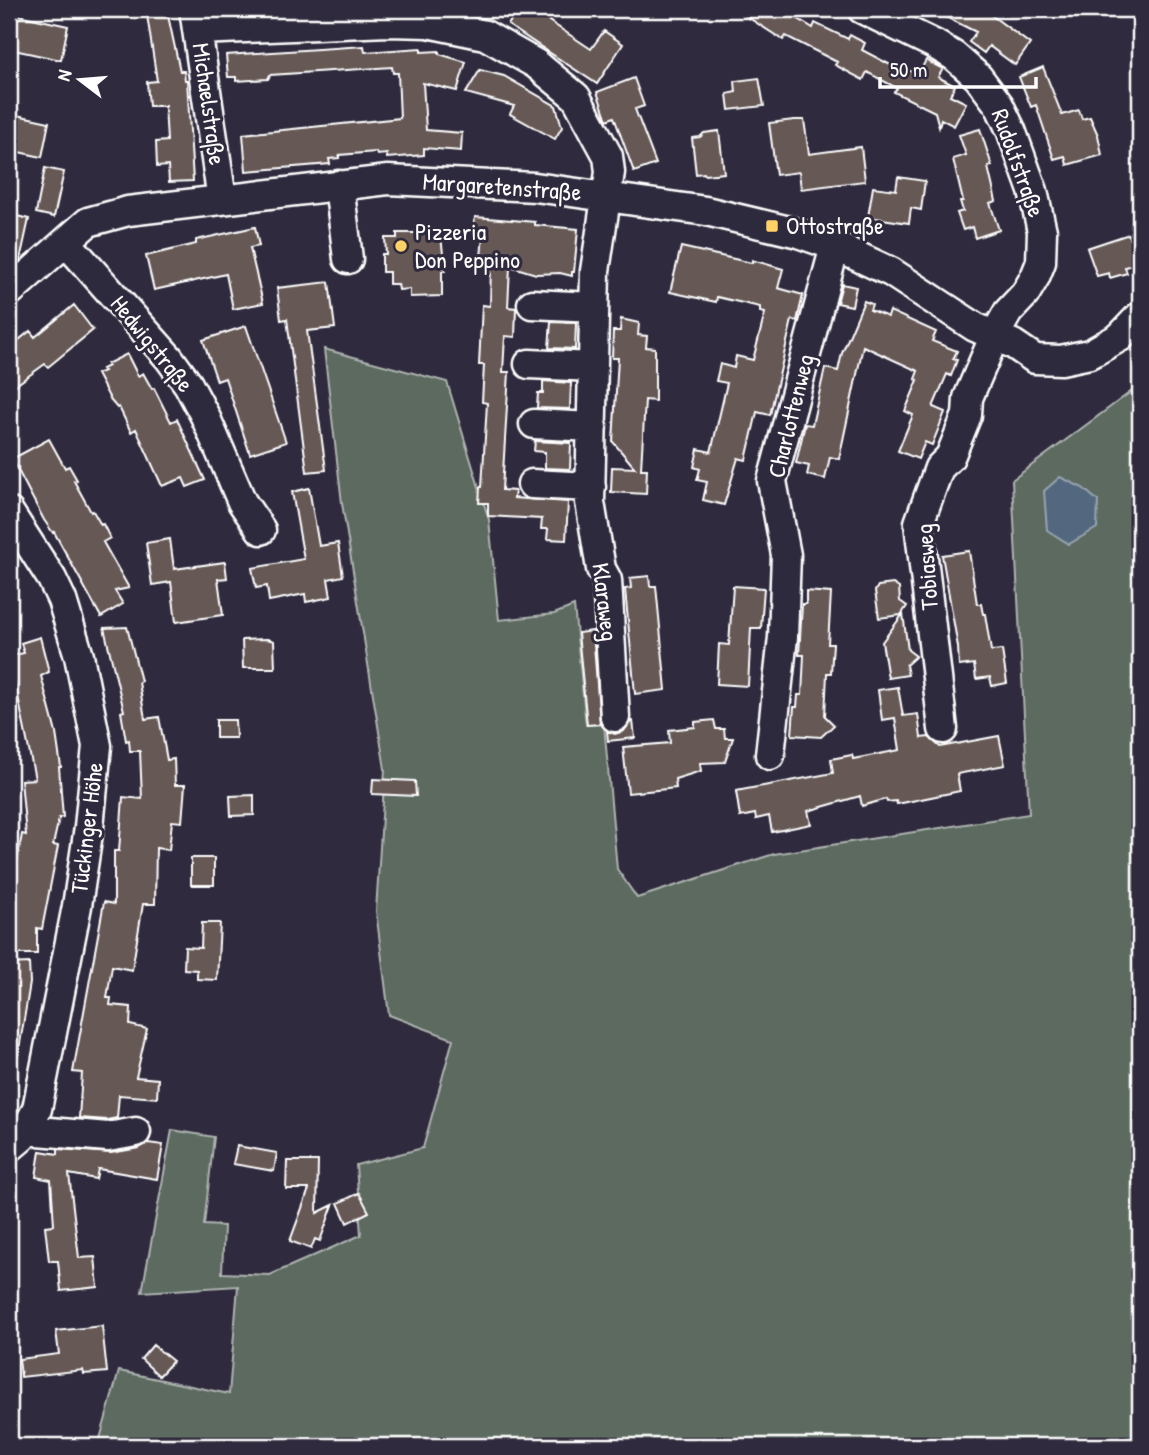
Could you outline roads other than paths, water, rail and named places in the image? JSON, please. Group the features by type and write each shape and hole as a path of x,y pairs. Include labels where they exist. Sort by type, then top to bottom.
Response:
{"street":[{"name":"Rudolfstraße","path":"862,9 954,56 989,90 1012,130 1038,212 1042,250 1035,276 995,335"},
{"path":"196,20 428,23 485,35 537,64 576,97 608,156 610,172 606,195"},
{"name":"Michaelstraße","path":"196,20 222,200"},
{"name":"Margaretenstraße","path":"9,292 88,222 128,211 388,180 535,187 606,195 706,211 798,233 835,246 891,272 975,327 995,335"},
{"path":"339,186 348,259"},
{"name":"Klaraweg","path":"606,195 594,271 590,502 601,569 607,580 615,717"},
{"name":"Hedwigstraße","path":"66,243 169,358 188,384 205,416 242,502 261,530"},
{"name":"Charlottenweg","path":"770,755 783,636 786,555 772,481 835,246"},
{"path":"532,304 594,307"},
{"path":"995,335 1035,359 1077,358 1104,348 1127,331 1140,316"},
{"name":"Tobiasweg","path":"943,729 919,523 939,468 950,457 967,415 968,398 995,335"},
{"path":"529,365 593,366"},
{"path":"534,424 592,427"},
{"path":"532,484 591,487"},
{"name":"Tückinger Höhe","path":"9,512 52,579 62,600 79,656 97,746 89,827 77,906 37,1109 17,1139"},
{"path":"17,1139 108,1137 136,1132"}],"water":[{"path":"1060,477 1083,488 1098,501 1097,528 1069,544 1047,530 1044,491"}],"place":[{"name":"Ottostraße","path":"772,226"},
{"name":"Pizzeria Don Peppino","path":"401,246"}]}
